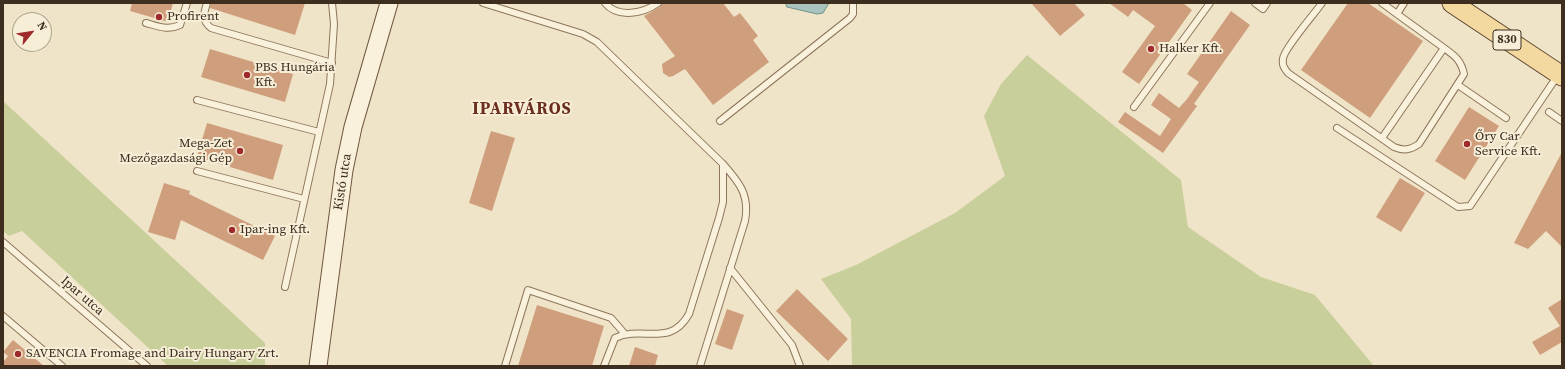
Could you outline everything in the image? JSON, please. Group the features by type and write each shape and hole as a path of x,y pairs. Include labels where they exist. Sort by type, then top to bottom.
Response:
{"main road":[{"name":"830","path":"1452,3 1561,73"}],"street":[{"name":"Kistó utca","path":"318,366 344,170 353,127 389,3"}],"lane":[{"path":"146,23 165,28 173,28 180,25 187,3"},
{"path":"207,3 203,16 204,21 211,28 332,63"},
{"path":"285,287 330,84 334,24 332,3"},
{"path":"483,3 583,34 597,42 738,180 744,194 747,208 700,366"},
{"path":"605,3 616,12 639,12 648,10 658,3"},
{"path":"720,121 850,18 853,14 853,3"},
{"path":"1134,107 1210,3"},
{"path":"1255,3 1263,9 1267,3"},
{"path":"1322,3 1282,57 1283,66 1288,73 1394,147 1402,150 1412,149 1418,144 1458,85 1464,74 1462,64 1457,57 1382,3"},
{"path":"1397,14 1404,3"},
{"path":"1382,138 1444,48"},
{"path":"1337,128 1458,207 1465,208 1470,206 1561,73"},
{"path":"1458,85 1506,118"},
{"path":"197,100 319,132"},
{"path":"1549,112 1562,121"},
{"path":"604,366 615,338 624,333 659,335 669,333 684,323 689,314 720,218 723,202 723,164"},
{"path":"197,171 304,199"},
{"name":"Ipar utca","path":"3,242 147,366"},
{"path":"730,268 792,345 800,366"},
{"path":"505,366 528,290 611,318 624,333"},
{"path":"3,316 62,366"}],"green space":[{"path":"1027,55 1181,180 1188,227 1261,277 1315,295 1374,366 852,366 851,319 821,279 856,265 955,213 1005,176 984,116 1001,84"},
{"path":"3,101 265,343 265,366 168,366 22,231 9,236 3,231"}],"water":[{"path":"786,3 829,3 823,13 817,14 787,7"}],"building":[{"name":"Profirent","path":"132,3 173,3 168,22 130,11"},
{"path":"211,3 305,3 295,35 210,8"},
{"path":"662,3 723,3 734,17 740,13 758,36 753,40 769,62 713,105 685,69 669,77 663,73 662,64 675,56 644,16 660,7"},
{"path":"1031,3 1074,3 1085,15 1060,36"},
{"name":"Halker Kft.","path":"1109,3 1183,3 1192,10 1139,84 1122,72 1155,26 1133,10 1128,17"},
{"path":"1348,3 1368,3 1423,41 1370,118 1301,70"},
{"path":"1231,11 1250,25 1194,104 1197,106 1163,153 1118,122 1125,112 1160,136 1171,119 1151,105 1159,93 1179,108 1187,99 1199,82 1187,74"},
{"name":"PBS Hungária Kft.","path":"210,49 293,74 285,102 201,77"},
{"name":"Őry Car Service Kft.","path":"1469,107 1499,126 1465,180 1435,161"},
{"name":"Mega-Zet Mezőgazdasági Gép","path":"207,123 283,145 273,180 197,157"},
{"path":"491,131 515,138 492,211 469,203"},
{"path":"1562,152 1562,247 1546,231 1528,249 1514,243"},
{"path":"1400,178 1425,193 1401,232 1376,217"},
{"path":"164,183 190,191 189,194 275,236 263,260 181,220 175,240 148,232"},
{"path":"797,289 848,339 828,361 776,311"},
{"path":"1562,299 1562,342 1540,355 1532,342 1560,326 1548,308"},
{"path":"537,305 604,326 592,366 518,366"},
{"path":"727,309 744,315 732,350 715,344"},
{"name":"SAVENCIA Fromage and Dairy Hungary Zrt.","path":"13,340 44,366 3,366 3,362 8,356 3,352"},
{"path":"635,347 658,355 655,366 629,366"}],"place":[{"name":"Profirent","path":"159,17"},
{"name":"Halker Kft.","path":"1151,49"},
{"name":"PBS Hungária Kft.","path":"247,75"},
{"name":"Őry Car Service Kft.","path":"1467,144"},
{"name":"Mega-Zet Mezőgazdasági Gép","path":"240,151"},
{"name":"Ipar-ing Kft.","path":"232,230"},
{"name":"SAVENCIA Fromage and Dairy Hungary Zrt.","path":"18,354"}],"district":[{"name":"IPARVÁROS","path":"522,110"}]}
